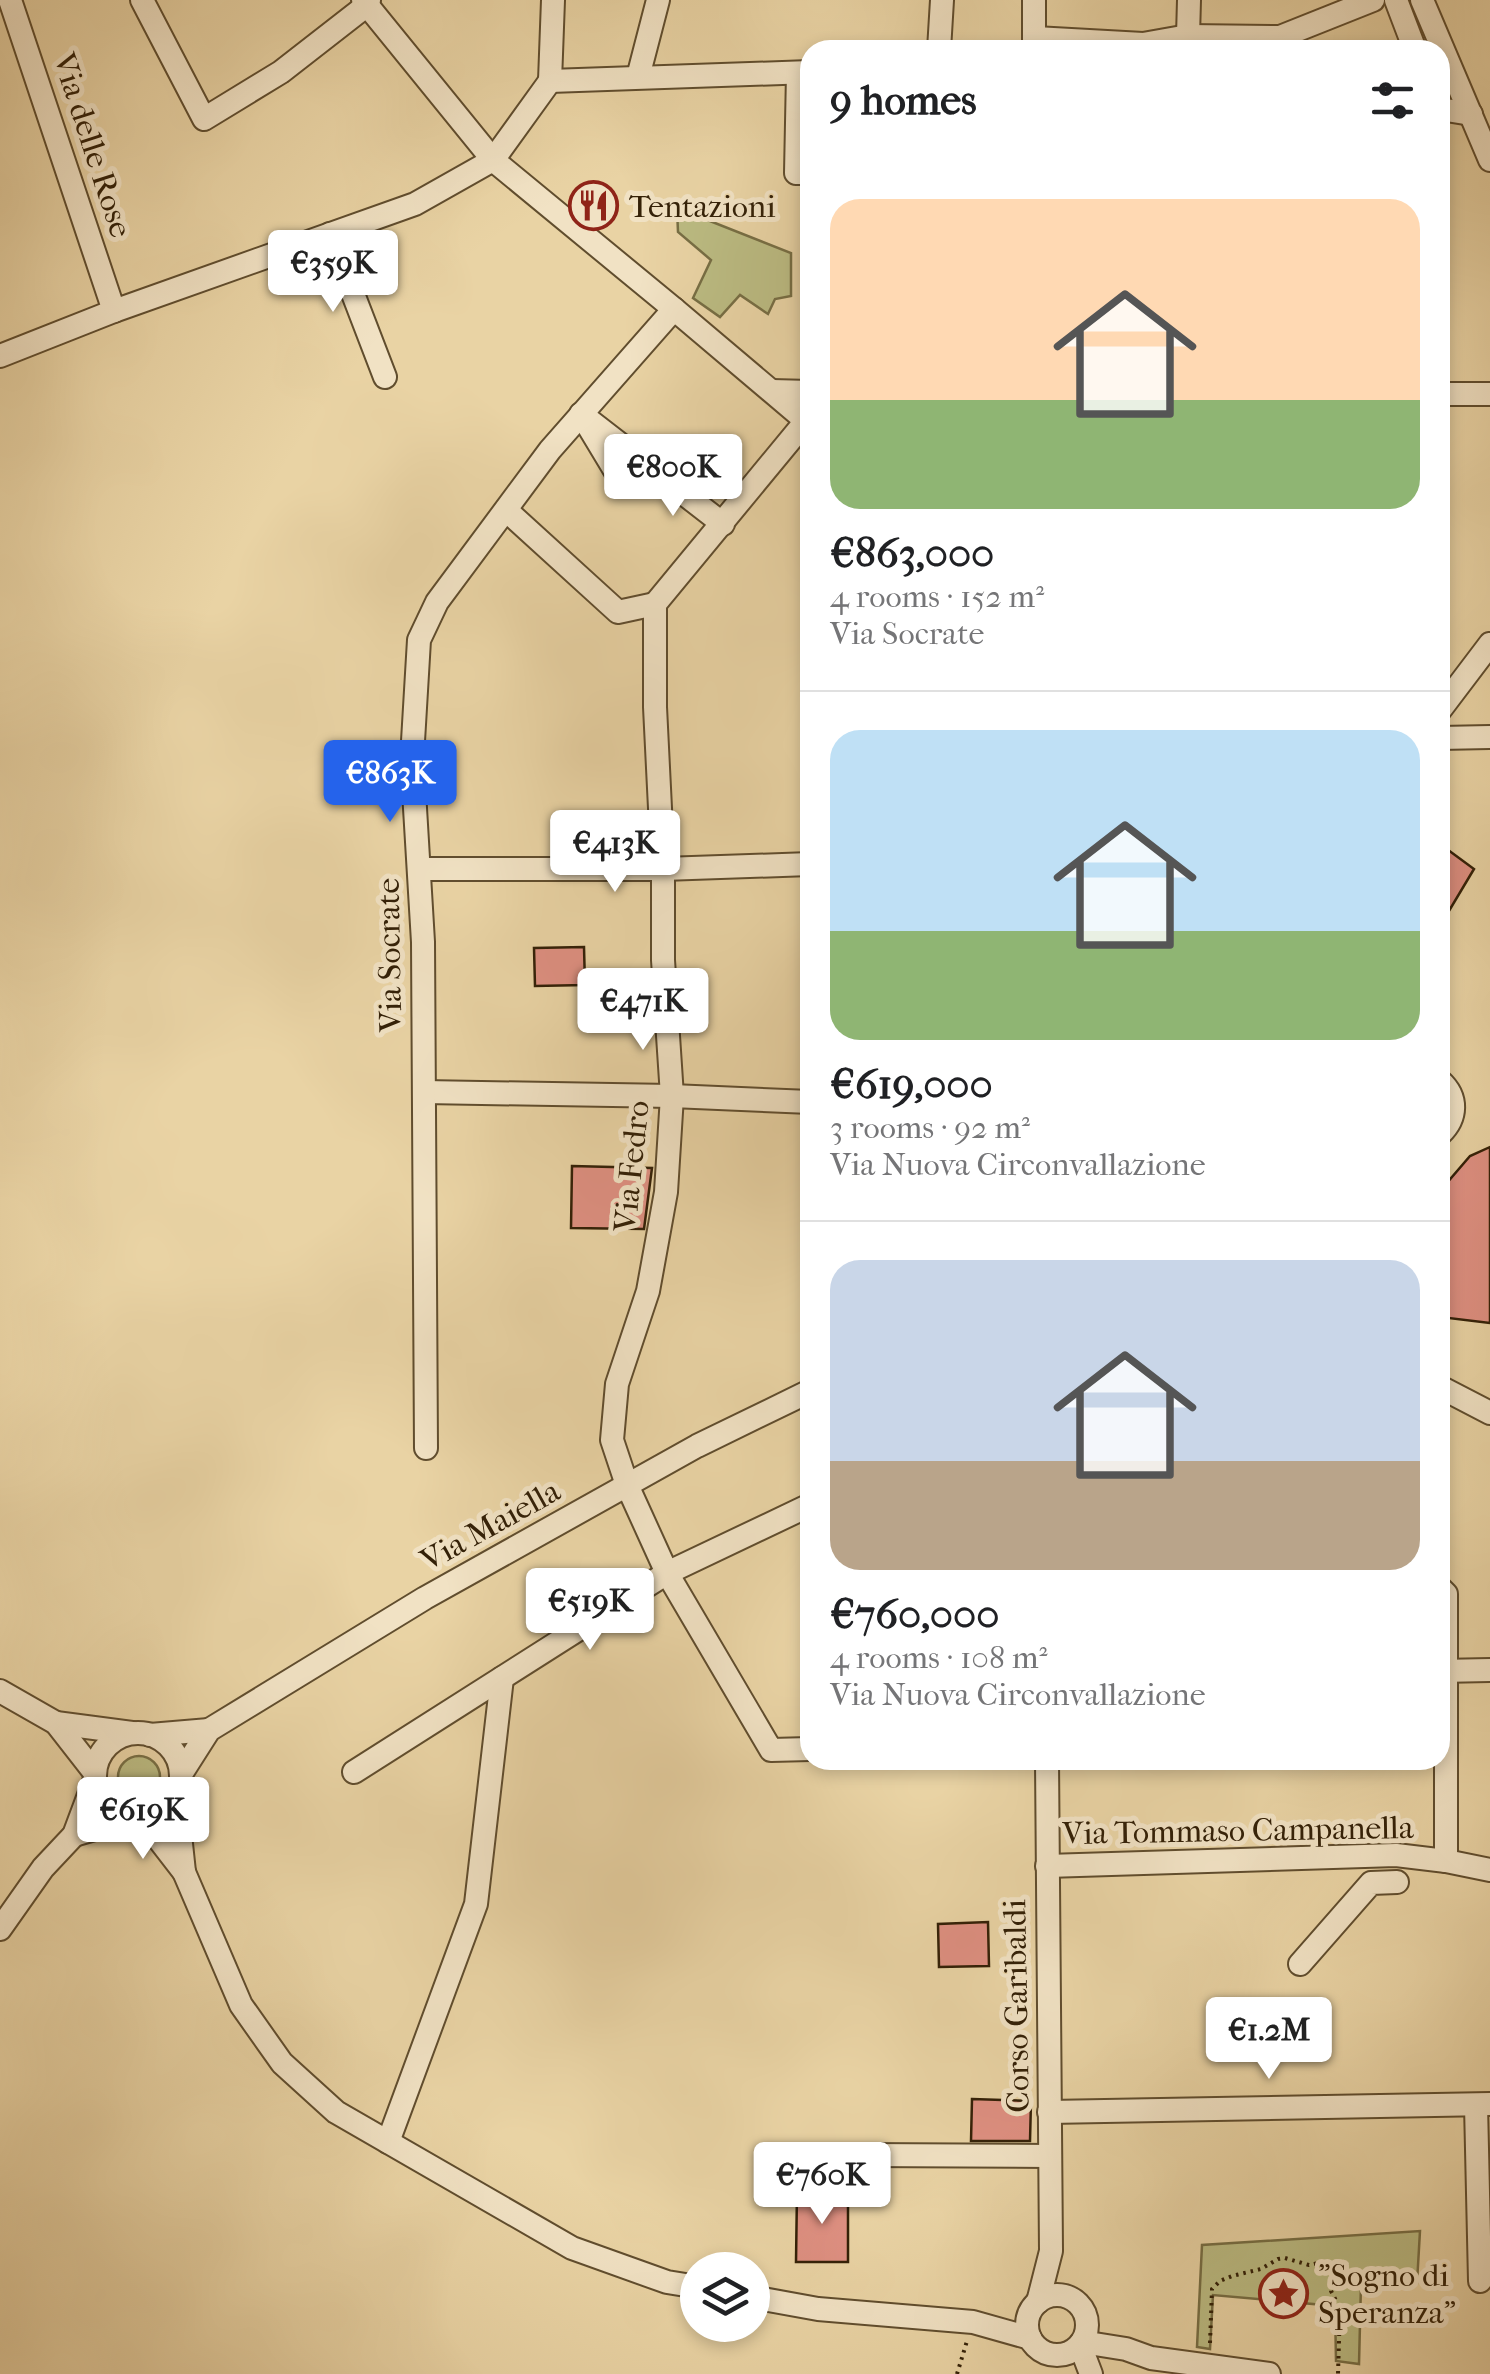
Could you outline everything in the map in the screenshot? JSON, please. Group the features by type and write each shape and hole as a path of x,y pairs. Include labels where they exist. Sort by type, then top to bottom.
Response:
{"street":[{"name":"Via delle Rose","path":"10,0 114,311"},
{"path":"142,0 204,119 281,72 366,2 493,160 800,416"},
{"path":"0,356 114,311 415,204 493,160 550,82 553,0"},
{"path":"638,77 658,0"},
{"path":"940,40 942,0"},
{"path":"1034,0 1034,40"},
{"path":"1188,36 1189,0"},
{"path":"1171,40 1188,36 1280,36 1373,0"},
{"path":"1396,0 1410,40"},
{"path":"1422,0 1438,40"},
{"path":"1311,26 1313,40"},
{"path":"1450,68 1490,160"},
{"path":"550,82 800,72"},
{"path":"1450,111 1471,114"},
{"path":"330,234 384,376"},
{"name":"Via Socrate","path":"426,1448 424,942 412,758 419,640 438,602 550,450 674,308"},
{"path":"772,391 800,392"},
{"path":"1450,394 1490,394"},
{"path":"582,414 619,476"},
{"path":"582,414 723,524"},
{"path":"506,510 618,612 656,604 800,433"},
{"name":"Via Fedro","path":"656,604 662,960 672,1096 666,1192 648,1291 617,1384 612,1440 627,1485 667,1573 771,1750 800,1749"},
{"path":"1450,697 1490,644"},
{"path":"1450,738 1490,736"},
{"path":"420,869 800,864"},
{"path":"424,1092 800,1102"},
{"path":"1450,1094 1454,1107 1450,1123"},
{"path":"1450,1392 1490,1413"},
{"name":"Via Maiella","path":"56,1724 141,1734 209,1730 426,1598 697,1446 800,1396"},
{"path":"354,1772 667,1573 800,1510"},
{"path":"1450,1671 1490,1670"},
{"path":"388,2142 476,1904 502,1678"},
{"path":"0,1691 56,1724 95,1776 98,1792 106,1804 116,1814 136,1819 184,1872 241,2005 282,2064 336,2112 572,2248 680,2284"},
{"name":"Via Maiella","path":"179,1785 209,1730"},
{"path":"0,1929 44,1868 74,1835 102,1754 120,1737 141,1734 168,1745 175,1753 184,1872"},
{"name":"Corso Garibaldi","path":"1034,2308 1051,2251 1046,1770"},
{"path":"1445,1770 1446,1861"},
{"path":"74,1835 156,1816 168,1808 179,1785"},
{"name":"Via Tommaso Campanella","path":"1047,1866 1396,1855 1490,1870"},
{"path":"1300,1964 1371,1883 1396,1882"},
{"path":"1050,2112 1483,2104 1480,2281"},
{"path":"860,2154 1050,2156"},
{"name":"Corso Garibaldi","path":"1051,2251 1080,2309"},
{"path":"973,2322 1034,2308 1055,2295 1080,2309 1126,2350"},
{"path":"770,2300 818,2309 973,2322 1030,2338"},
{"path":"1034,2308 1027,2328 1030,2338 1041,2351 1057,2356 1077,2374"},
{"path":"1057,2356 1070,2353 1081,2344 1087,2331 1080,2309"},
{"path":"1081,2344 1269,2374"},
{"path":"1081,2344 1090,2374"}],"path":[{"path":"1210,2366 1212,2289 1232,2276 1260,2270 1286,2258 1309,2265 1328,2262 1331,2266 1331,2291 1340,2308 1338,2374"},
{"path":"957,2374 973,2322"}],"green space":[{"path":"677,208 791,253 791,296 775,299 768,314 740,295 720,317 693,298 711,260 678,232"},
{"path":"139,1756 154,1762 160,1777 154,1792 139,1798 124,1792 118,1777 124,1762"},
{"path":"1420,2231 1417,2283 1361,2284 1359,2364 1336,2361 1335,2306 1213,2295 1210,2349 1197,2347 1202,2245"}],"building":[{"path":"1450,851 1474,869 1450,909"},
{"path":"584,947 585,985 535,986 534,948"},
{"path":"1490,1147 1490,1323 1450,1318 1450,1179 1470,1156"},
{"path":"572,1166 652,1168 644,1229 571,1228"},
{"path":"988,1922 989,1966 939,1967 938,1924"},
{"path":"972,2099 1031,2101 1030,2141 971,2141"},
{"path":"797,2191 848,2194 848,2262 796,2262"}],"place":[{"name":"Tentazioni","path":"594,206"},
{"name":"\"Sogno di Speranza\"","path":"1283,2293"}]}
